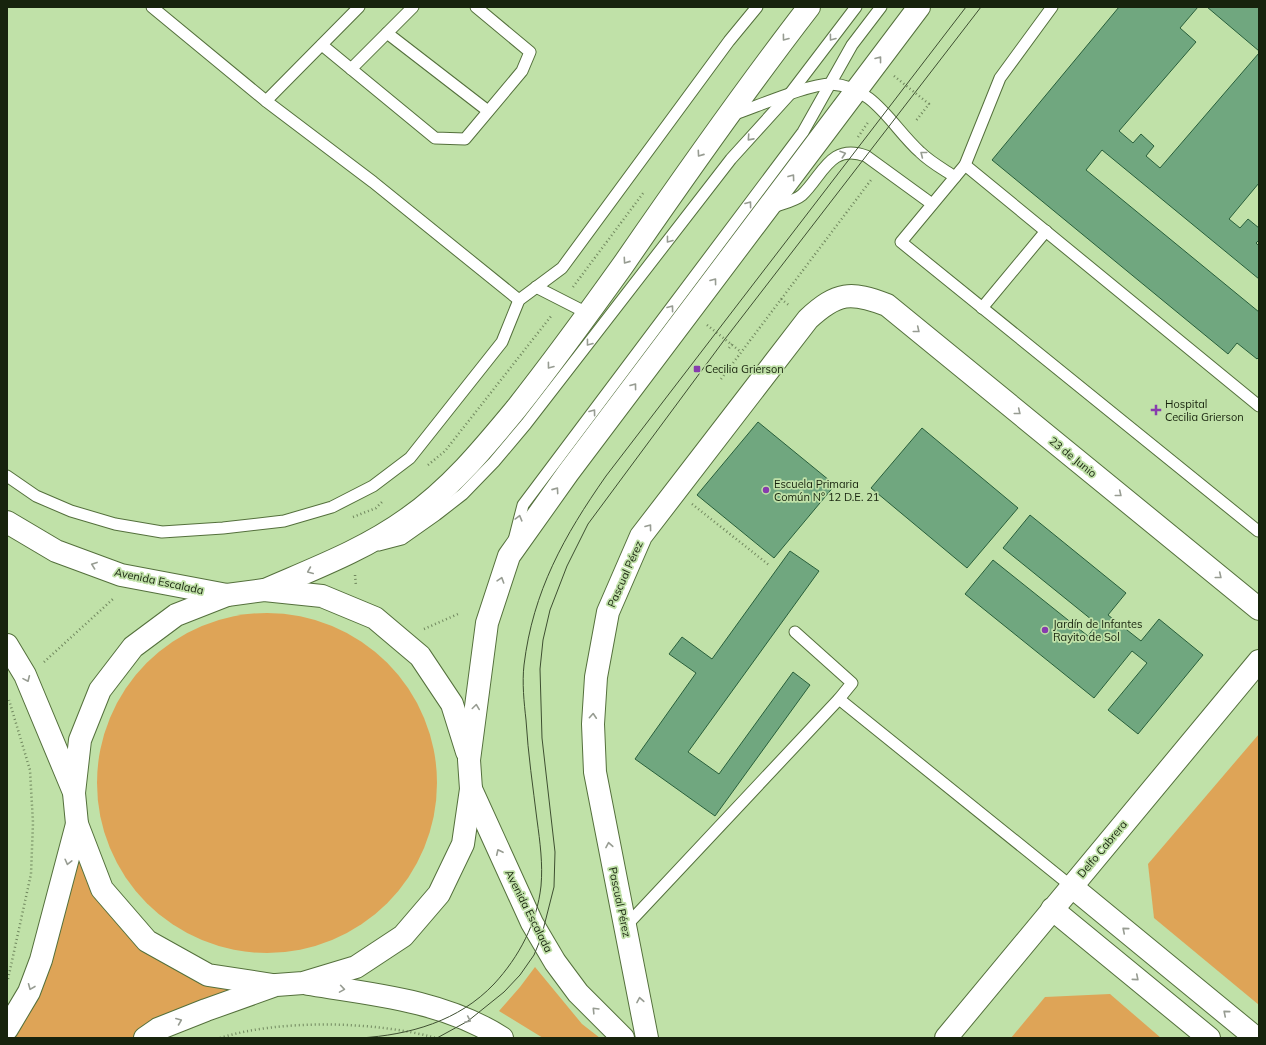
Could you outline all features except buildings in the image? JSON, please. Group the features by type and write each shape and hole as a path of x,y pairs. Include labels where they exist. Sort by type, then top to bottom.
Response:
{"main road":[{"path":"264,590 346,555 406,520 440,493 480,454 539,380 588,314 726,117 809,7"},
{"path":"469,760 452,704 420,656 375,618 322,596 264,590 227,595 176,615 133,647 100,690 80,740 74,793 77,824 102,889 147,941 208,975 276,985 303,983 356,967 403,936 440,894 463,844 471,789 469,760 487,623 509,556 568,473 919,7"},
{"name":"Pascual Pérez","path":"647,1038 638,985 625,927 595,772 593,724 596,676 608,612 642,536 808,319 825,304 843,297 864,297 887,305"},
{"name":"23 de Junio","path":"887,305 1259,609"},
{"name":"Avenida Escalada","path":"7,522 56,551 121,575 227,595"},
{"path":"7,645 25,675 74,793"},
{"name":"Delfo Cabrera","path":"946,1038 1259,661"},
{"name":"Avenida Escalada","path":"471,789 532,923 555,962 578,992 623,1038"},
{"path":"7,1029 29,992 41,960 77,824"},
{"path":"1071,886 1256,1038"},
{"path":"1052,909 1208,1038"},
{"path":"303,983 384,996 455,1015 502,1038"},
{"path":"145,1038 158,1029 276,985"}],"lane":[{"path":"152,7 266,101 373,182 519,300"},
{"path":"266,101 359,7"},
{"path":"351,69 413,7"},
{"path":"322,45 436,138 465,139 522,71 530,52 476,7"},
{"path":"7,476 36,496 71,511 115,524 162,532 223,528 284,521 332,507 373,486 410,458 502,342 519,300 562,268 729,41 757,7"},
{"path":"346,555 402,538 436,515 463,494 494,462 526,424 731,158 789,95 856,7"},
{"path":"509,556 523,505 803,132 852,45 881,7"},
{"path":"1052,7 1000,78 965,165 901,242 1258,531"},
{"path":"387,33 488,112"},
{"path":"726,117 789,95 830,84 856,90 886,112 920,153 955,177"},
{"path":"769,208 800,197 832,160 842,154 855,152 881,166 932,204"},
{"path":"965,165 1259,406"},
{"path":"982,308 1046,231"},
{"path":"536,287 588,314"},
{"path":"625,927 839,699 852,683 795,632"},
{"path":"839,699 1071,886"}],"path":[{"path":"721,379 881,166"},
{"path":"729,348 732,344"},
{"path":"676,492 769,564"},
{"path":"43,663 113,600"},
{"path":"7,694 30,770 33,823 31,874 7,981"},
{"path":"220,1038 290,1025 374,1027 412,1031 436,1038"}],"shaded area":[{"path":"267,613 300,616 332,626 361,642 387,663 408,689 424,718 434,750 437,783 434,816 424,848 408,877 387,903 361,924 332,940 300,950 267,953 234,950 202,940 173,924 147,903 126,877 110,848 100,816 97,783 100,750 110,718 126,689 147,663 173,642 202,626 234,616"},
{"path":"1259,734 1259,1005 1154,918 1148,864"},
{"path":"77,824 102,889 147,941 208,975 276,985 145,1038 7,1038"},
{"path":"535,967 582,1024 600,1038 543,1038 499,1011"},
{"path":"1110,994 1161,1038 1011,1038 1045,997"}],"tram line":[{"path":"360,1038 397,1034 433,1024 449,1017 465,1008 494,984 519,951 531,926 539,900 542,878 540,845 529,758 524,699 524,665 528,638 535,613 543,588 553,565 577,520 606,476 966,7"},
{"path":"437,1038 468,1021 504,992 520,975 534,955 541,938 554,887 555,852 542,738 540,669 543,640 550,610 567,566 588,524 725,339 981,7"}],"place":[{"name":"Cecilia Grierson","path":"697,369"},
{"name":"Hospital Cecilia Grierson","path":"1156,410"},
{"name":"Escuela Primaria Común N° 12 D.E. 21","path":"766,490"},
{"name":"Jardín de Infantes Rayito de Sol","path":"1045,630"}]}
